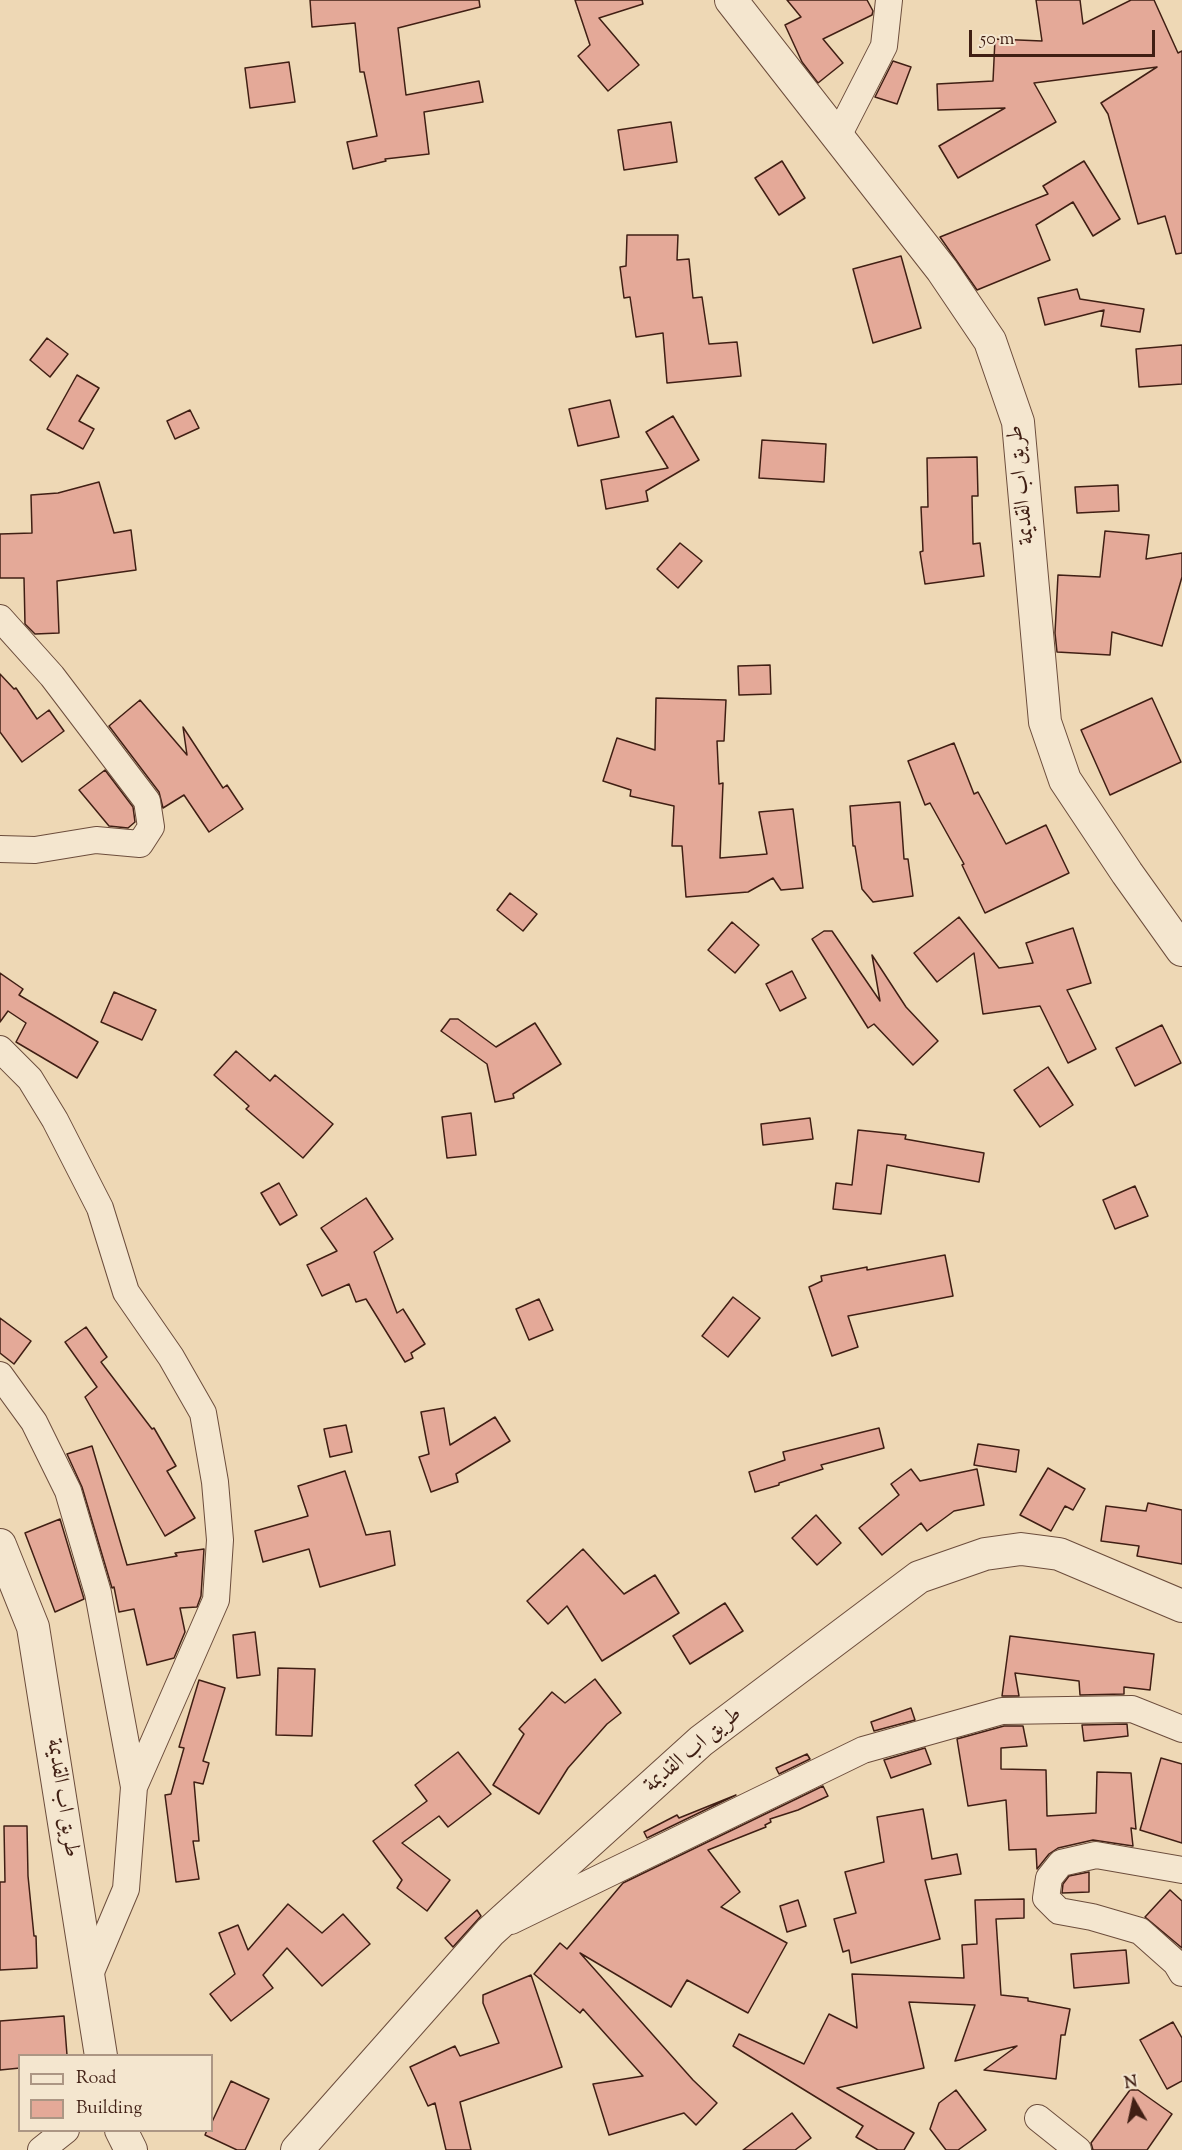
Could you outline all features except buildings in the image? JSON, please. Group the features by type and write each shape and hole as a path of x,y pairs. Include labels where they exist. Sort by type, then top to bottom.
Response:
{"street":[{"name":"طريق اب القديمة","path":"731,0 942,270 990,341 1018,422 1045,722 1065,780 1126,873 1182,950"},
{"path":"838,136 884,46 889,0"},
{"path":"0,618 52,676 147,801 152,827 140,844 96,840 35,850 0,849"},
{"path":"0,1049 30,1079 55,1120 100,1208 126,1292 171,1357 203,1413 215,1482 220,1540 216,1600 134,1787"},
{"path":"0,1375 34,1422 68,1491 98,1593 134,1787 126,1889 88,1978"},
{"name":"طريق اب القديمة","path":"0,1545 33,1627 100,2054"},
{"name":"طريق اب القديمة","path":"297,2150 490,1932 701,1741 919,1577 985,1554 1021,1549 1059,1554 1182,1606"},
{"path":"490,1932 863,1750 1002,1711 1132,1709 1182,1729"},
{"path":"1182,1870 1096,1855 1061,1863 1049,1878 1046,1898 1059,1911 1092,1917 1140,1931 1176,1963 1182,1973"},
{"path":"1038,2118 1078,2150"},
{"path":"41,2150 64,2132"},
{"path":"121,2132 130,2150"}]}
